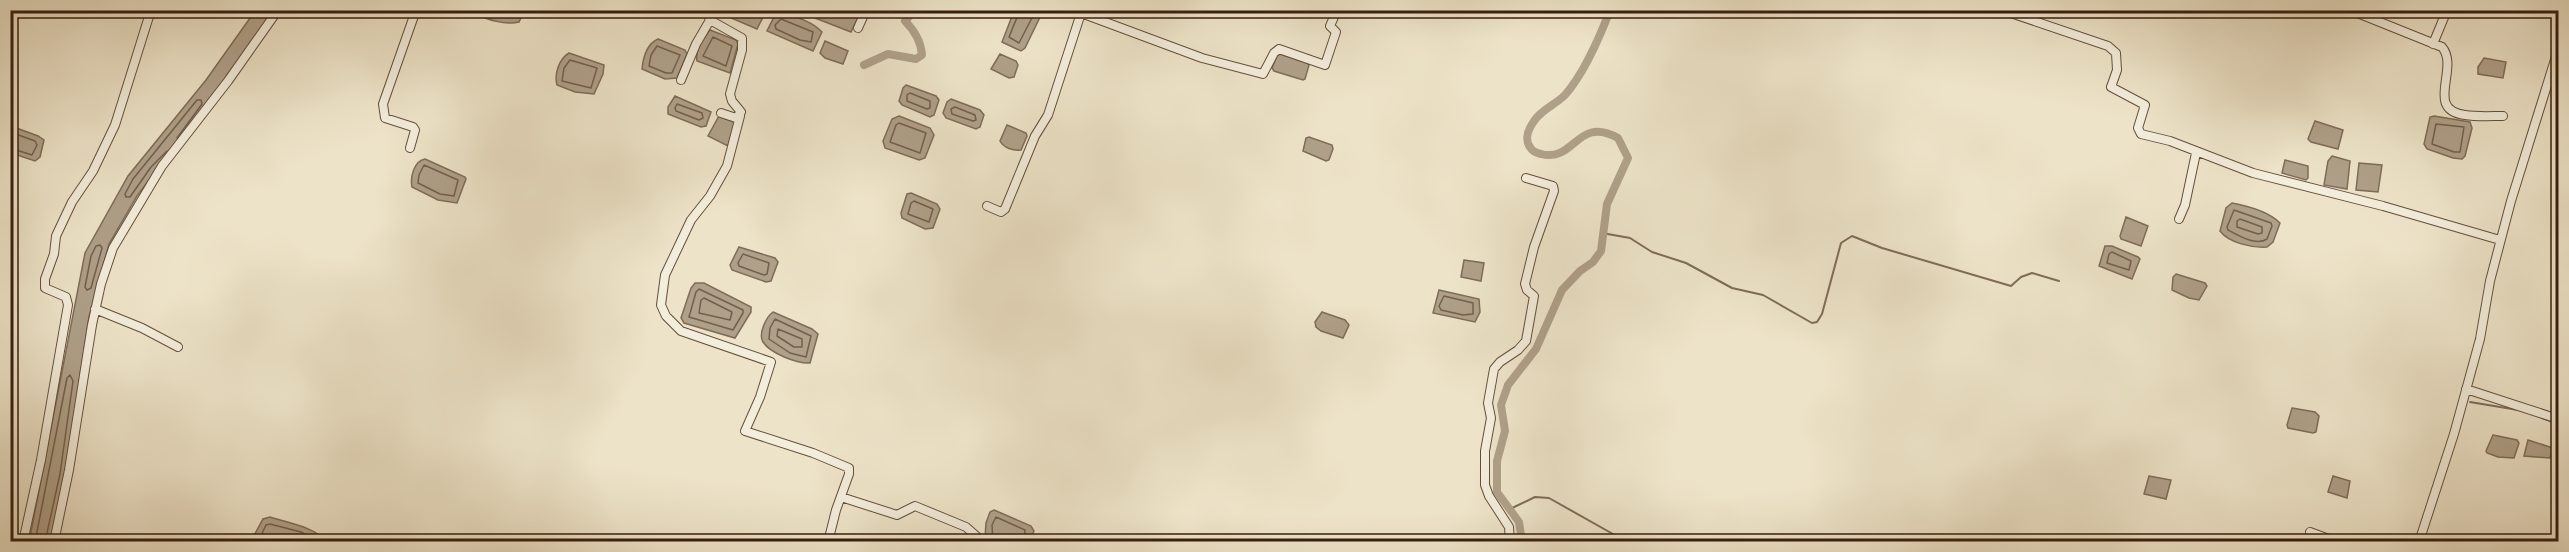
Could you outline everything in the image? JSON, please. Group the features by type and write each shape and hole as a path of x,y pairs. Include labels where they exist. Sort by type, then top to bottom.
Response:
{"street":[{"path":"23,542 41,460 68,305 66,297 45,288 45,279 64,216 93,171 115,125 151,10"},
{"path":"54,542 69,470 95,309 107,265 127,222 162,166 228,81 278,10"},
{"path":"410,148 415,130 385,118 383,104 416,10"},
{"path":"706,10 710,20 742,38 742,50 730,94 740,110 740,116 727,166 710,196 691,219 665,275 661,305 666,316 681,331 771,362 760,397 745,431 847,466 849,474 828,542"},
{"path":"858,28 866,10"},
{"path":"987,206 1001,212 1005,209 1035,136 1048,115 1082,12 1202,58 1263,74 1274,53 1279,49 1324,65 1336,32 1330,26 1337,10"},
{"path":"2002,10 2108,46 2116,53 2117,70 2111,87 2145,105 2138,128 2141,135 2170,141 2196,153 2253,173 2383,206 2500,240"},
{"path":"2350,10 2433,44 2446,52 2444,102 2449,109 2465,115 2503,116"},
{"path":"2433,44 2446,10"},
{"path":"681,80 696,44 710,20"},
{"path":"2419,542 2480,339 2500,240 2559,50"},
{"path":"721,113 736,118 740,116"},
{"path":"2179,219 2185,205 2196,153"},
{"path":"1510,542 1509,527 1489,496 1484,471 1491,418 1488,403 1494,369 1526,342 1534,296 1527,290 1525,284 1534,247 1554,191 1553,186 1526,178"},
{"path":"95,309 142,328 178,347"},
{"path":"2466,389 2559,419"},
{"path":"841,497 897,515 915,506 966,526 983,542"},
{"path":"2310,532 2337,542"}],"water":[{"path":"715,10 766,11 757,29"},
{"path":"255,11 272,11 259,34 137,196 109,244 89,317 65,475 51,541 29,542 85,253 128,176 206,80"},
{"path":"466,11 524,11 519,22 506,23"},
{"path":"777,11 807,21 822,32 813,51 767,31"},
{"path":"797,11 861,11 851,32"},
{"path":"1014,11 1043,11 1025,48 1021,51 1002,42"},
{"path":"710,30 736,40 738,44 730,73 697,61 698,48"},
{"path":"658,39 685,50 687,54 677,78 665,79 642,69 646,52"},
{"path":"825,41 848,51 843,64 825,58 820,53"},
{"path":"569,53 604,65 603,74 594,94 575,92 557,85 558,67"},
{"path":"1000,54 1016,61 1018,65 1014,77 1009,78 991,69"},
{"path":"1280,54 1309,65 1305,79 1274,71 1272,68"},
{"path":"2484,58 2506,62 2503,78 2478,74 2478,67"},
{"path":"906,85 936,96 939,100 934,115 930,117 902,105 899,101"},
{"path":"675,96 711,112 706,126 701,127 668,114 668,107"},
{"path":"951,99 980,110 984,115 980,127 976,129 946,118 943,113 947,102"},
{"path":"719,116 736,123 728,146 708,136"},
{"path":"899,116 930,128 934,135 925,158 919,160 885,148 883,141 892,119"},
{"path":"2430,117 2470,122 2472,128 2465,156 2462,159 2427,149 2424,144"},
{"path":"2315,121 2343,130 2338,149 2311,142 2308,139"},
{"path":"1007,125 1026,133 1027,136 1021,150 1004,146 1000,141"},
{"path":"11,126 44,140 40,157 35,161 11,153"},
{"path":"1306,138 1332,145 1329,160 1326,161 1303,151"},
{"path":"2332,156 2350,161 2347,189 2324,185 2328,161"},
{"path":"425,159 465,177 457,203 438,200 412,187 414,170 421,160"},
{"path":"2285,160 2308,166 2308,178 2306,180 2282,173"},
{"path":"2359,163 2382,165 2378,192 2356,190"},
{"path":"911,193 937,204 940,209 933,228 925,229 902,218 901,213 907,194"},
{"path":"2232,203 2264,212 2280,223 2273,242 2267,247 2255,247 2235,242 2224,235 2220,231 2226,208"},
{"path":"2126,217 2148,226 2141,246 2121,239"},
{"path":"2105,246 2112,246 2140,259 2132,279 2099,266"},
{"path":"739,247 775,258 778,262 771,281 766,282 732,270 730,265"},
{"path":"1464,260 1484,263 1481,281 1461,277"},
{"path":"2176,274 2205,283 2207,286 2199,300 2172,290 2173,277"},
{"path":"695,283 704,283 751,307 751,312 735,338 684,323 681,318 691,288"},
{"path":"1439,290 1479,299 1480,312 1475,322 1433,313"},
{"path":"773,312 812,329 818,334 810,363 784,357 771,350 763,342 761,335 764,326"},
{"path":"1322,312 1345,320 1349,325 1343,338 1321,331 1316,327 1315,322"},
{"path":"2292,408 2315,412 2319,416 2316,432 2288,428"},
{"path":"2493,435 2517,440 2519,443 2514,458 2498,457 2487,453"},
{"path":"2528,440 2553,448 2550,458 2524,456"},
{"path":"2149,476 2171,480 2166,499 2144,494"},
{"path":"2333,476 2350,481 2347,498 2328,492"},
{"path":"994,510 1031,526 1034,531 1029,541 991,541 985,538 986,523 990,512"},
{"path":"270,517 315,532 324,541 251,541 263,519"}],"waterway":[{"path":"864,65 888,54 916,59 922,55 917,36 905,21 915,10"},
{"path":"1522,542 1519,522 1497,492 1497,461 1505,431 1501,405 1508,385 1536,349 1562,290 1580,271 1593,262 1601,251 1607,204 1628,158 1618,138 1604,132 1585,135 1562,152 1552,155 1533,151 1527,141 1528,134 1537,117 1565,95 1579,76 1610,10"},
{"path":"1602,233 1630,238 1652,252 1686,263 1732,288 1763,295 1812,323 1817,322 1822,314 1841,243 1852,236 1882,248 2011,286 2021,277 2032,273 2059,281"},
{"path":"2470,402 2524,411"},
{"path":"2537,416 2558,424"},
{"path":"1510,509 1535,497 1549,498 1620,538 1645,542"}]}
